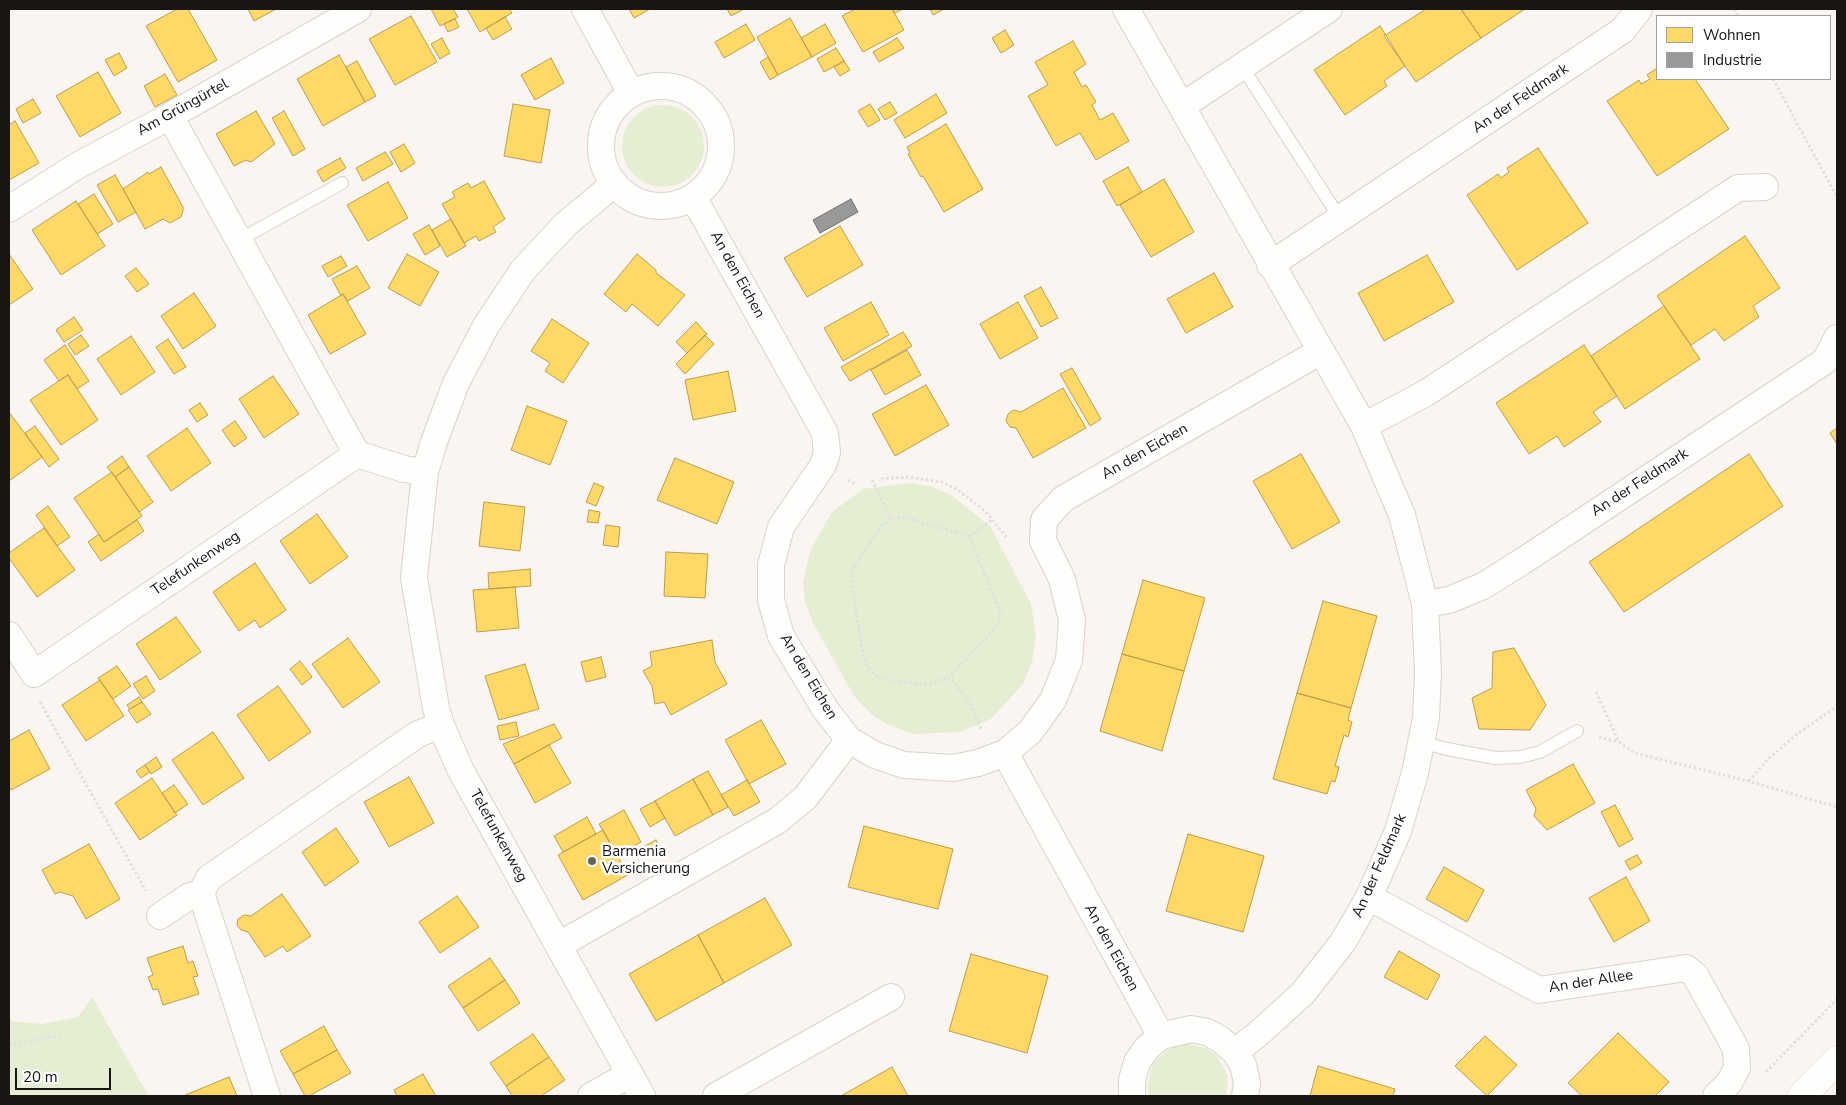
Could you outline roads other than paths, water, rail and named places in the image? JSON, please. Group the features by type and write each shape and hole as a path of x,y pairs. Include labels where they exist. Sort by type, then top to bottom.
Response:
{"street":[{"name":"Am Grüngürtel","path":"9,210 77,166 170,116 358,9"},
{"path":"585,9 631,93"},
{"name":"An der Feldmark","path":"1126,9 1270,265 1364,426 1402,515 1425,604 1428,673 1426,718 1415,774 1398,832 1369,897 1343,942 1303,993 1235,1052"},
{"path":"1182,106 1243,68 1329,9"},
{"name":"An der Feldmark","path":"1270,265 1341,220 1624,30 1639,9"},
{"path":"664,85 682,89 697,97 718,124 721,140 720,157 710,179 693,197 677,204 660,206 643,204 627,196 614,184 603,166 600,145 604,125 614,106 631,93 647,87 664,85"},
{"path":"170,116 358,454 404,469 425,472"},
{"name":"Telefunkenweg","path":"591,1096 636,1085 460,769 441,725 424,647 414,578 425,472 456,383 486,326 524,270 566,224 614,184"},
{"path":"1364,426 1426,393 1738,188 1765,186"},
{"name":"An den Eichen","path":"693,197 825,433 827,453 823,465 781,526 771,564 771,600 781,636 825,710 849,740 875,756 904,765 953,768 978,763 1005,753 1030,732 1053,700 1069,660 1072,620 1062,579 1044,541 1044,520 1063,499 1321,351"},
{"name":"An der Feldmark","path":"1425,604 1449,600 1483,586 1523,561 1825,361 1837,338"},
{"name":"Telefunkenweg","path":"9,636 35,685 358,454"},
{"path":"160,916 188,897 201,893 209,878 418,734 441,725"},
{"path":"559,946 777,821 805,798 849,740"},
{"name":"An den Eichen","path":"1005,753 1161,1036"},
{"path":"201,893 267,1096"},
{"name":"An der Allee","path":"1369,897 1539,990 1686,968 1695,974 1736,1049 1737,1068 1729,1083 1716,1096"},
{"path":"716,1096 891,997"},
{"path":"1132,1096 1132,1080 1137,1062 1147,1048 1161,1036 1192,1029 1207,1032 1220,1039 1235,1052 1242,1065 1247,1083 1246,1096"},
{"path":"1802,1096 1837,1060"}],"lane":[{"path":"1243,68 1341,220"},
{"path":"239,240 342,183"},
{"path":"1421,742 1495,758 1520,757 1540,752 1577,731"}],"place":[{"name":"Barmenia Versicherung","path":"592,861"}]}
